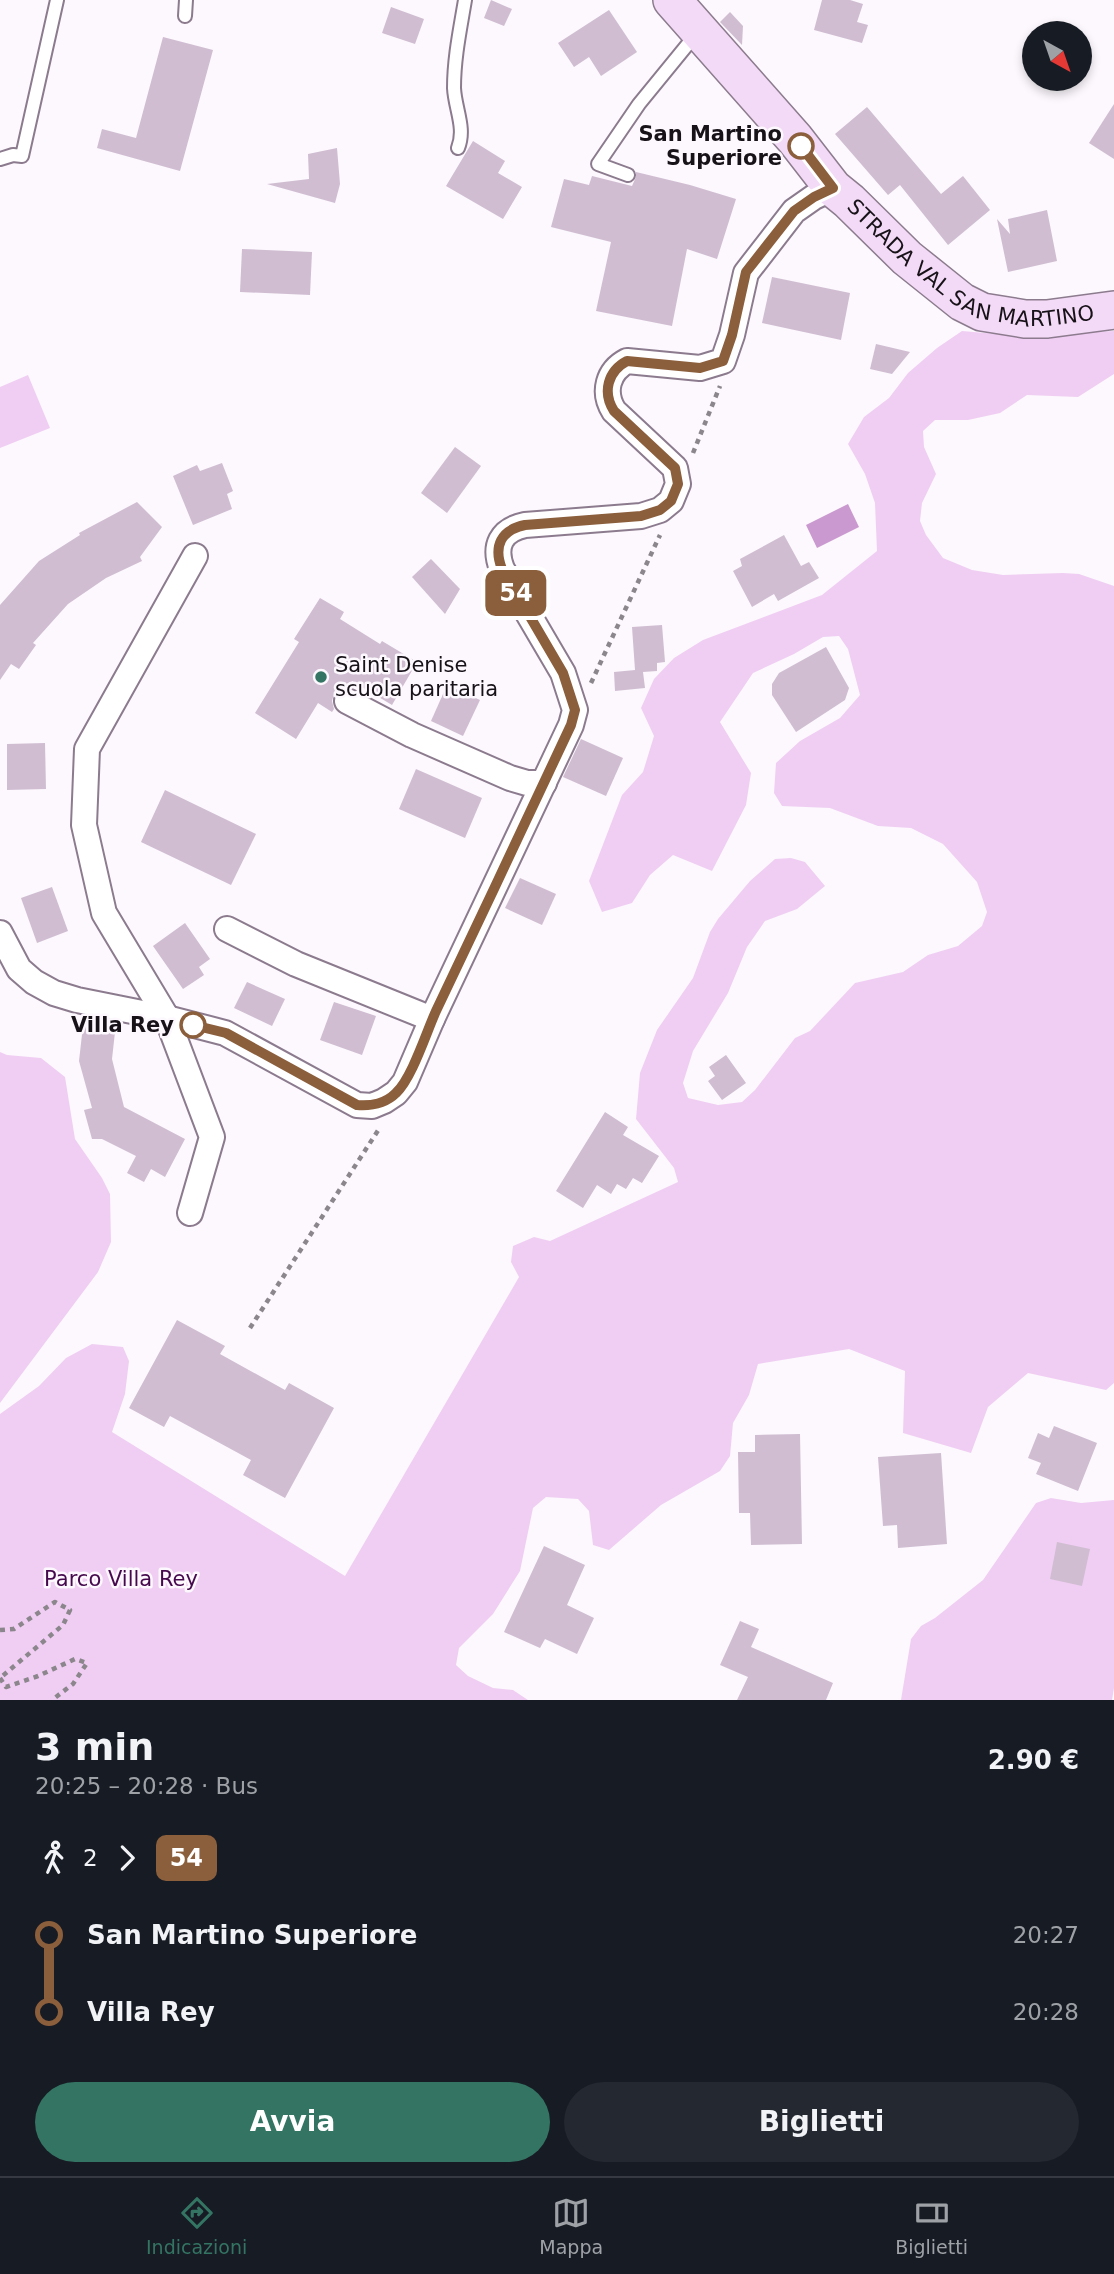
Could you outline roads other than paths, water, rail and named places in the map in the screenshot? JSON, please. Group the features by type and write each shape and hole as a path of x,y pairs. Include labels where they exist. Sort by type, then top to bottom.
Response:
{"street":[{"name":"STRADA VAL SAN MARTINO","path":"672,0 795,139 833,188 925,274 962,302 982,312 1025,319 1047,319 1114,310"},
{"path":"0,933 19,969 34,982 54,993 226,1033 357,1105 372,1107 396,1093 405,1082 571,725 575,710 563,673 502,569 498,558 502,539 513,527 641,516 660,510 671,501 678,484 678,475 668,459 614,411 609,403 610,378 618,365 627,361 700,368 723,361 732,335 746,272 794,211 833,188"},
{"path":"190,1213 212,1137 167,1018 104,913 84,825 87,749 195,556"},
{"path":"347,701 412,735 510,778 527,783 544,783"},
{"path":"227,929 296,964 432,1019"}],"lane":[{"path":"0,159 13,155 22,156 57,0"},
{"path":"185,16 186,0"},
{"path":"458,148 463,137 454,92 455,58 464,0"},
{"path":"628,176 598,164 639,104 700,30"}],"place":[{"name":"San Martino Superiore","path":"801,146"},
{"name":"Saint Denise scuola paritaria","path":"321,677"},
{"name":"Villa Rey","path":"193,1025"}],"park label":[{"name":"Parco Villa Rey","path":"121,1579"}]}
